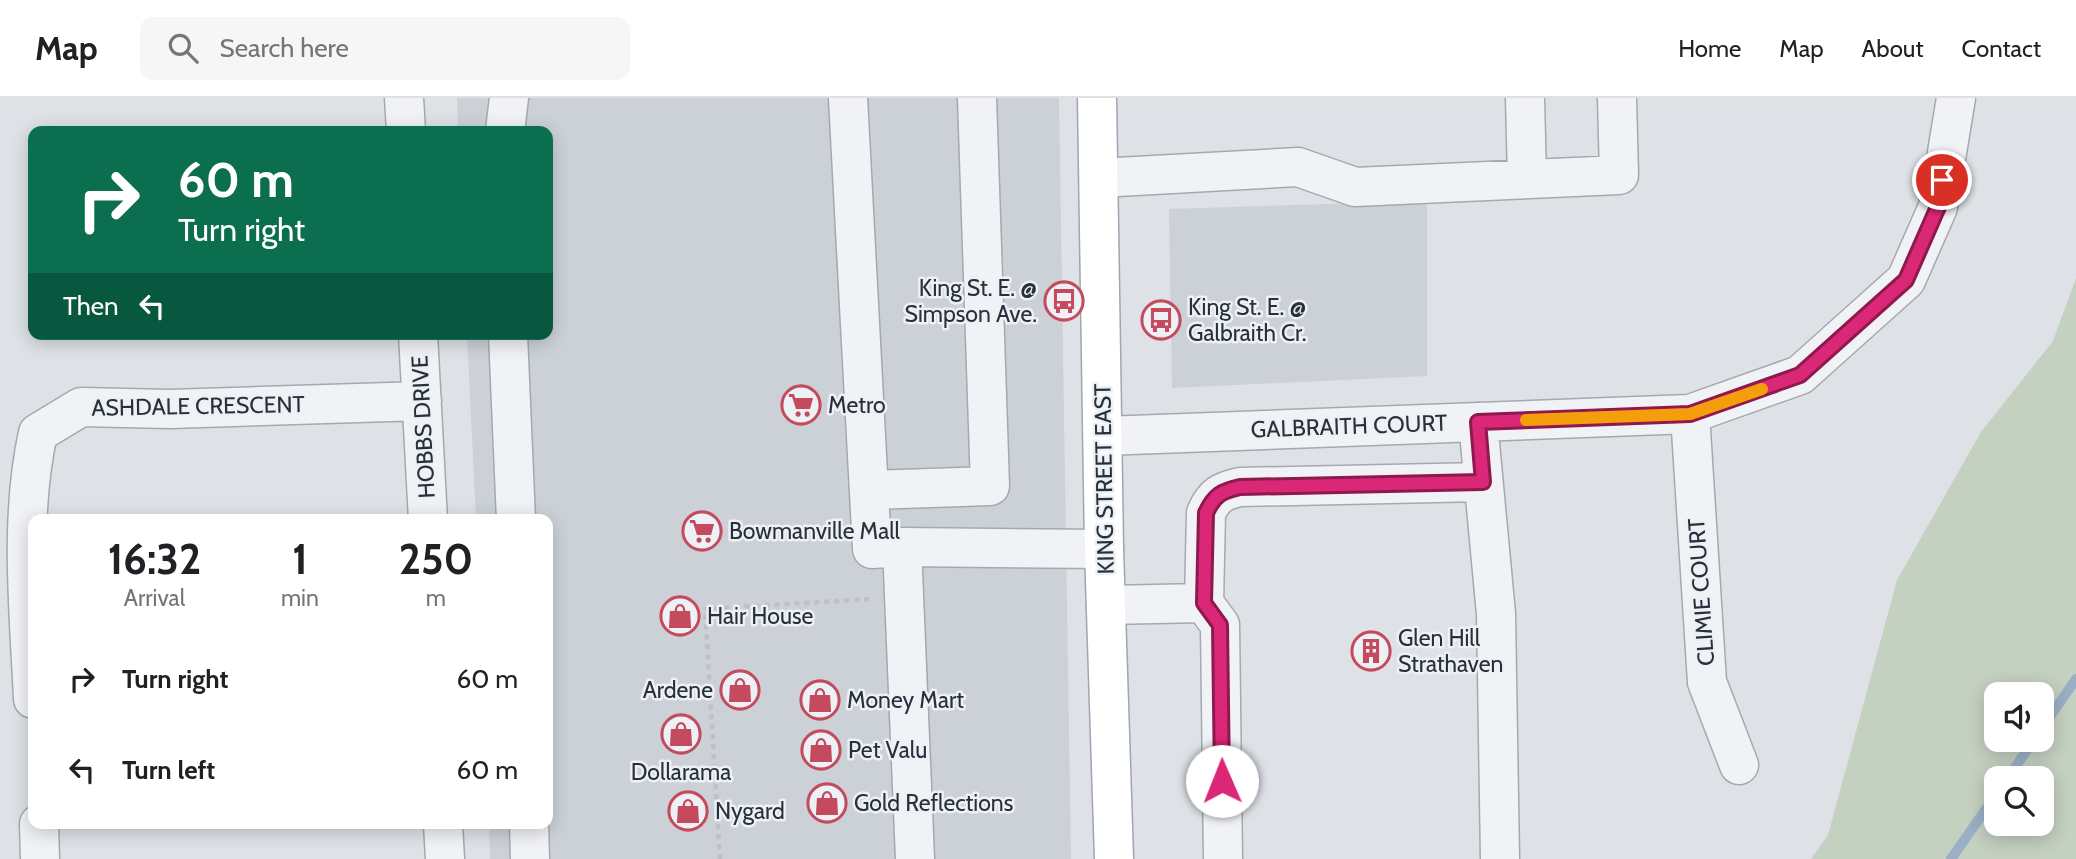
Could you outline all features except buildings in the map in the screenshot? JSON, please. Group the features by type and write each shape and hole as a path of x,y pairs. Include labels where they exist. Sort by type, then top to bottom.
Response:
{"main road":[{"name":"KING STREET EAST","path":"1097,98 1104,549 1114,859"}],"street":[{"path":"404,98 406,126"},
{"path":"506,126 509,98"},
{"path":"848,98 871,490 872,549 1104,549"},
{"path":"871,490 990,486 977,98"},
{"path":"1525,98 1527,179"},
{"path":"1099,177 1298,167 1354,187 1619,175 1617,98"},
{"name":"GALBRAITH COURT","path":"1104,436 1690,414 1800,375 1906,280 1938,207 1956,98"},
{"name":"HOBBS DRIVE","path":"418,340 428,514"},
{"path":"508,340 516,514"},
{"name":"ASHDALE CRESCENT","path":"29,514 29,474 38,433 81,407 170,409 422,401"},
{"name":"CLIMIE COURT","path":"1690,414 1707,682 1739,765"},
{"path":"1478,422 1496,614 1500,859"},
{"path":"1223,859 1220,625 1204,603 1206,513 1211,501 1222,491 1240,487 1483,482"},
{"path":"901,547 915,859"},
{"path":"1106,605 1204,603"},
{"path":"39,829 40,859"},
{"path":"443,829 445,859"},
{"path":"529,829 530,859"}],"path":[{"path":"720,859 705,609 904,597"}],"shaded area":[{"path":"457,98 1059,98 1071,859 490,859 489,829 553,829 553,514 476,514 467,340 553,340 553,126 458,126"},
{"path":"1427,201 1427,376 1172,388 1169,209"}],"green space":[{"path":"2076,278 2076,859 1811,859 1828,835 1897,580 1981,432 2053,341"}],"waterway":[{"path":"2054,711 2076,679"},
{"path":"2016,766 2026,752"},
{"path":"1951,859 1984,812"}],"slow traffic":[{"path":"1526,420 1690,414 1762,389"}],"place":[{"name":"King St. E. @ Simpson Ave.","path":"1064,301"},
{"name":"King St. E. @ Galbraith Cr.","path":"1161,320"},
{"name":"Metro","path":"801,405"},
{"name":"Bowmanville Mall","path":"702,531"},
{"name":"Hair House","path":"680,616"},
{"name":"Glen Hill Strathaven","path":"1371,651"},
{"name":"Ardene","path":"740,690"},
{"name":"Money Mart","path":"820,700"},
{"name":"Dollarama","path":"681,734"},
{"name":"Pet Valu","path":"821,750"},
{"name":"Gold Reflections","path":"827,803"},
{"name":"Nygard","path":"688,811"}],"route":[{"path":"1222,781 1220,625 1204,603 1206,513 1211,501 1222,491 1240,487 1483,482 1478,422 1690,414 1800,375 1906,280 1938,207 1942,180"}]}
